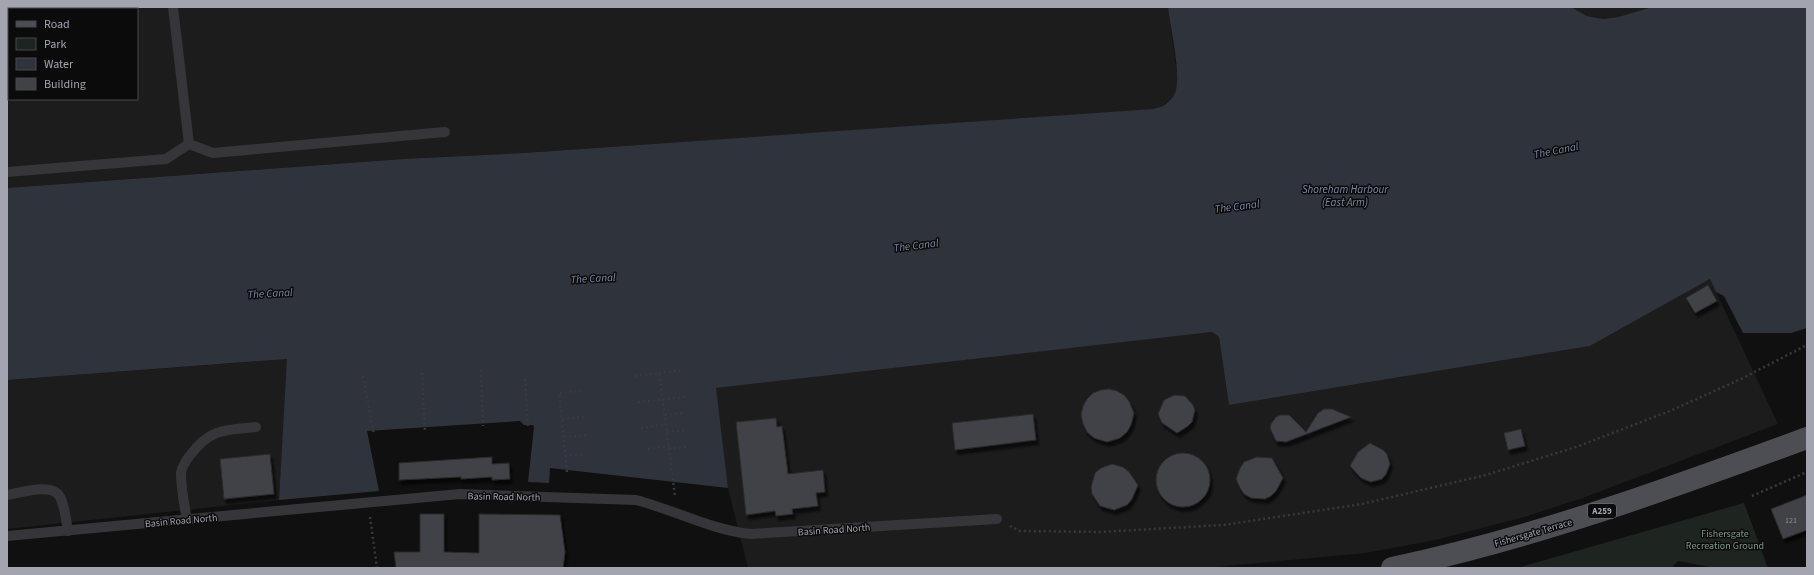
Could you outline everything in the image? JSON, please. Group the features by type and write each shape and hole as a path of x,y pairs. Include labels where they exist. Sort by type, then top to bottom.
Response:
{"main road":[{"name":"Fishersgate Terrace","path":"1392,568 1434,559 1558,526 1672,488 1807,438"}],"lane":[{"path":"173,7 189,144"},
{"path":"189,144 213,153 445,132"},
{"path":"7,172 166,159 189,144"},
{"path":"187,519 182,493 181,471 196,446 208,435 224,430 256,427"},
{"path":"7,495 46,488 53,490 60,497 68,531"},
{"name":"Basin Road North","path":"7,536 460,494 636,500 660,506 720,529 731,532 751,534 997,519"}],"path":[{"path":"997,519 1020,531 1101,532 1223,525 1362,504 1486,475 1576,447 1670,411 1807,345"},
{"path":"481,370 483,426"},
{"path":"635,376 683,370"},
{"path":"422,373 425,432"},
{"path":"659,373 675,496"},
{"path":"363,376 374,435"},
{"path":"525,379 528,426"},
{"path":"567,472 559,393 581,391"},
{"path":"638,402 686,397"},
{"path":"665,415 684,413"},
{"path":"562,419 584,417"},
{"path":"641,428 666,424"},
{"path":"667,432 686,430"},
{"path":"564,437 588,435"},
{"path":"648,448 689,447"},
{"path":"566,456 585,454"},
{"path":"1752,496 1807,472"},
{"path":"369,511 377,568"}],"shaded area":[{"path":"7,7 1168,7 1177,73 1177,85 1175,94 1170,101 1158,108 1148,110 524,153 403,159 7,188"},
{"path":"1571,7 1652,7 1618,17 1603,19 1587,16"},
{"path":"1710,279 1778,424 1580,499 1521,518 1435,540 1366,553 1205,568 748,568 728,488 715,388 1212,332 1219,337 1229,405 1590,346"},
{"path":"288,359 279,500 7,529 7,380"}],"green space":[{"name":"Fishersgate Recreation Ground","path":"1744,503 1768,568 1716,568 1678,561 1671,568 1517,568"}],"water":[{"name":"Shoreham Harbour (East Arm)","path":"1168,7 1571,7 1587,16 1603,19 1618,17 1652,7 1807,7 1807,328 1791,333 1743,333 1724,296 1716,292 1710,279 1590,346 1229,405 1219,337 1212,332 716,388 728,488 550,468 549,483 528,482 534,427 533,425 524,425 520,421 367,431 379,491 279,500 287,359 7,380 7,188 403,159 524,153 1153,109 1160,107 1169,101 1175,93 1177,85 1175,51"}],"building":[{"path":"1708,285 1717,301 1695,313 1686,298"},
{"path":"1109,389 1124,395 1129,401 1134,413 1131,425 1127,432 1120,438 1107,442 1094,438 1087,432 1081,415 1083,406 1093,393"},
{"path":"1174,395 1185,396 1193,405 1195,410 1192,422 1177,433 1162,423 1158,414 1164,400"},
{"path":"1324,409 1332,409 1351,417 1286,442 1276,441 1270,428 1276,417 1280,415 1289,415 1306,432 1318,413"},
{"path":"1033,414 1036,440 955,450 952,423"},
{"path":"776,418 777,427 782,426 788,474 823,470 825,492 816,493 818,506 792,509 793,514 776,516 775,511 746,515 736,422"},
{"path":"1521,429 1525,446 1508,450 1504,433"},
{"path":"1370,443 1387,454 1390,464 1382,479 1371,482 1361,478 1350,466 1358,452"},
{"path":"1183,453 1193,455 1202,461 1208,470 1210,480 1208,490 1202,499 1193,505 1183,507 1173,505 1164,499 1158,490 1156,480 1158,470 1164,461 1173,455"},
{"path":"270,454 274,494 224,499 220,459"},
{"path":"492,457 492,464 509,463 510,479 492,480 492,477 461,479 461,477 399,480 399,463"},
{"path":"1257,457 1272,458 1283,478 1276,491 1265,499 1251,498 1244,494 1236,479 1244,462"},
{"path":"1112,464 1123,467 1129,472 1138,485 1132,499 1127,505 1114,510 1100,506 1092,494 1091,487 1095,473 1101,468"},
{"path":"1807,495 1807,530 1783,539 1771,509"},
{"path":"420,514 444,514 444,552 479,553 479,514 560,515 565,552 563,568 396,568 394,552 420,552"}],"water label":[{"name":"The Canal","path":"1556,150"},
{"name":"The Canal","path":"1237,206"},
{"name":"The Canal","path":"916,245"},
{"name":"The Canal","path":"593,278"},
{"name":"The Canal","path":"270,293"}]}
